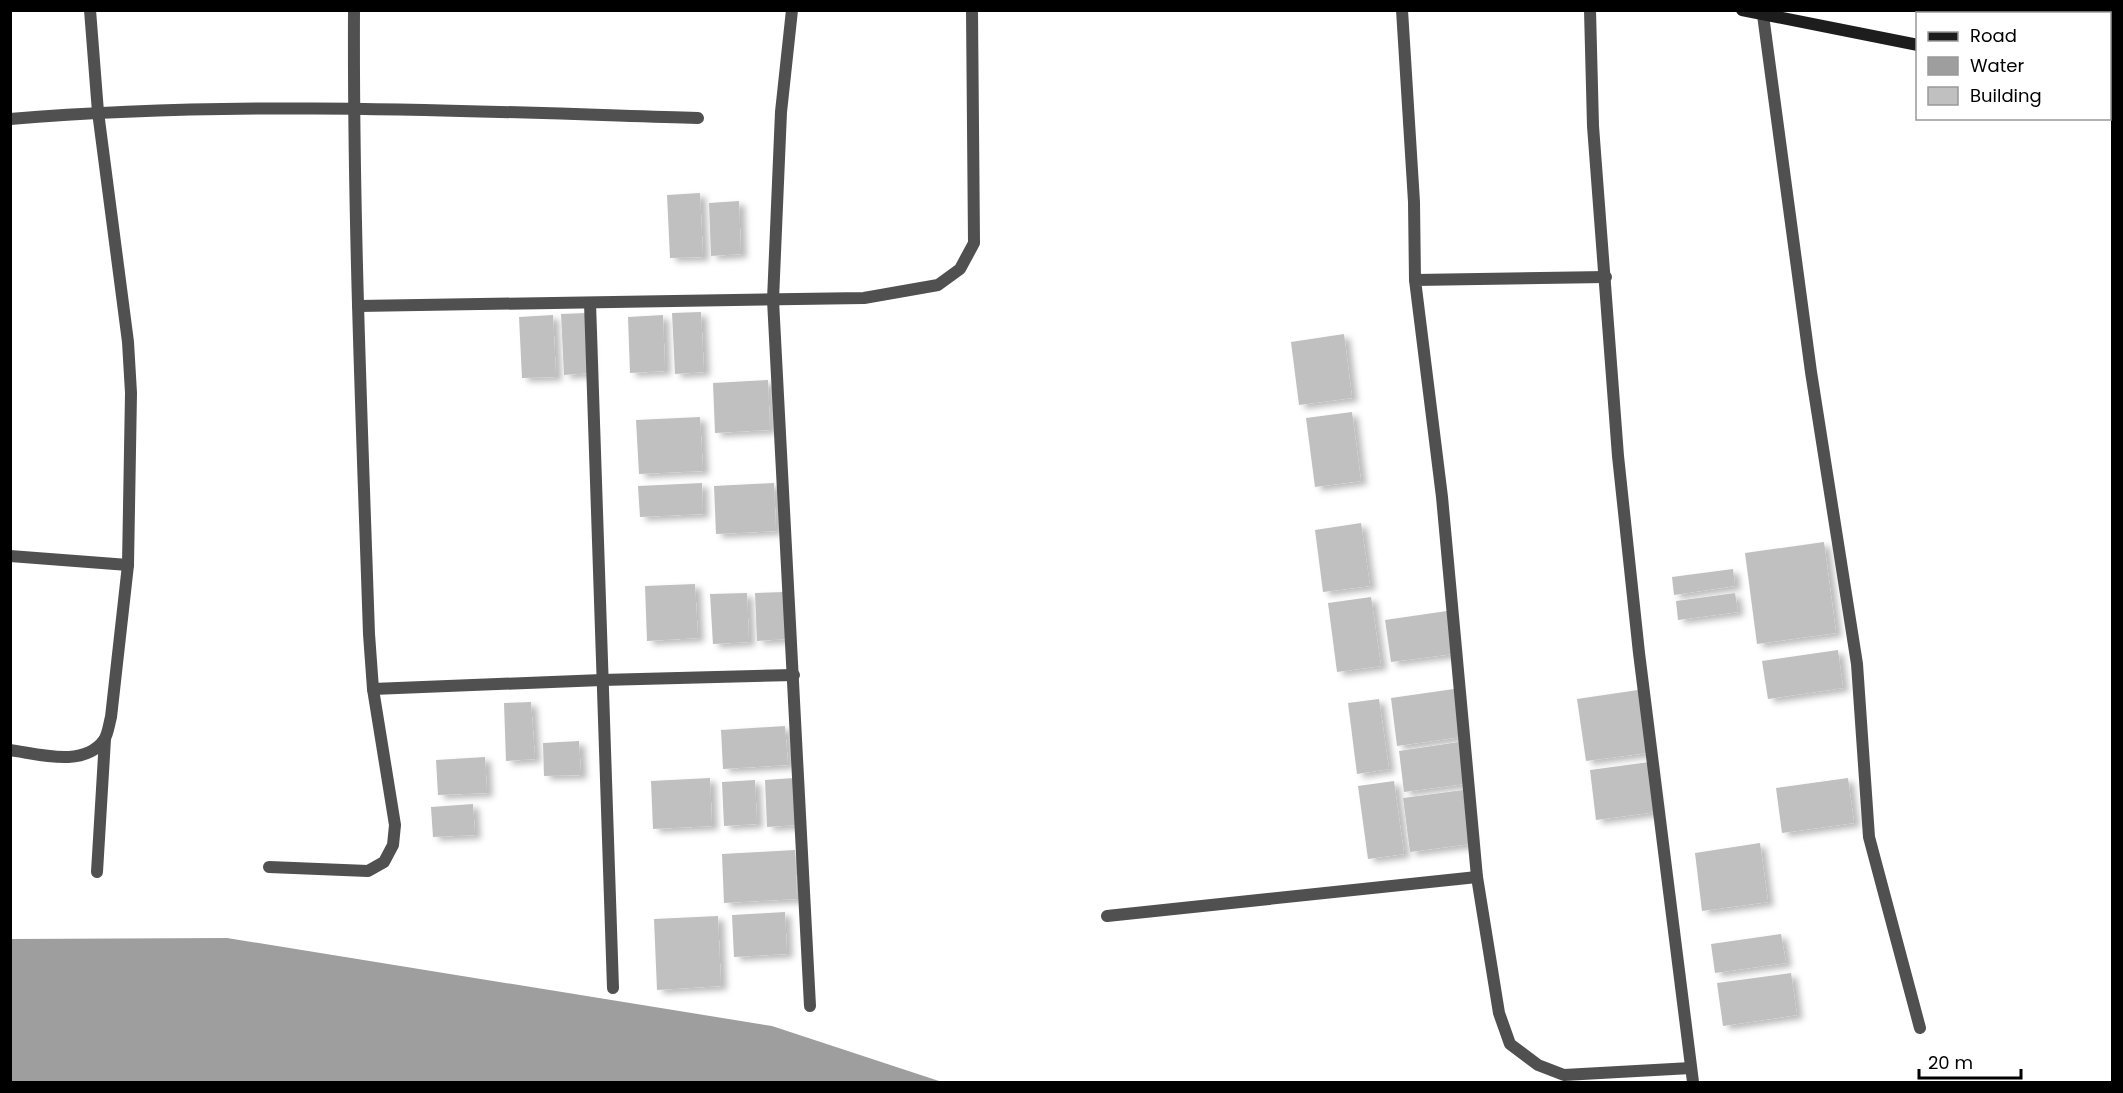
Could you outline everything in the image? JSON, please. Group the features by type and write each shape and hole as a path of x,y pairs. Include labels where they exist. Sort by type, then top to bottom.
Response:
{"main road":[{"path":"1742,10 1916,45"}],"street":[{"path":"90,10 98,112 128,342 131,393 128,565 111,717 105,739 98,872"},
{"path":"269,867 368,870 384,862 393,845 395,825 373,689 369,634 353,108 354,10"},
{"path":"792,10 781,112 773,300 810,1006"},
{"path":"358,306 864,298 938,285 960,269 974,243 972,10"},
{"path":"1402,10 1414,202 1415,280 1444,520 1477,877 1499,1013 1510,1044 1538,1065 1564,1075 1692,1068"},
{"path":"1590,10 1593,126 1618,456 1638,641 1693,1083"},
{"path":"1763,15 1811,372 1857,664 1869,837 1920,1028"},
{"path":"10,119 98,112 353,108 698,118"},
{"path":"1415,280 1606,277"},
{"path":"590,303 613,988"},
{"path":"10,556 128,565"},
{"path":"373,689 794,675"},
{"path":"10,750 71,757 91,752 105,739"},
{"path":"1107,916 1477,877"}],"water":[{"path":"227,938 772,1026 942,1082 11,1082 11,939"}],"building":[{"path":"700,193 703,257 670,258 667,195"},
{"path":"739,201 741,254 711,256 709,203"},
{"path":"701,312 704,372 675,374 672,313"},
{"path":"586,313 589,373 564,375 561,314"},
{"path":"553,315 556,377 522,378 519,317"},
{"path":"663,315 665,371 630,373 628,317"},
{"path":"1344,334 1352,398 1299,405 1291,342"},
{"path":"768,380 770,430 715,433 713,383"},
{"path":"1352,412 1361,481 1315,487 1306,418"},
{"path":"700,417 703,471 639,474 636,420"},
{"path":"702,483 703,514 640,517 638,486"},
{"path":"774,483 776,531 716,534 714,486"},
{"path":"1361,523 1370,586 1323,592 1315,530"},
{"path":"1824,542 1836,633 1757,644 1745,553"},
{"path":"1733,569 1735,586 1674,595 1672,577"},
{"path":"695,584 698,638 647,641 645,586"},
{"path":"784,592 787,639 757,641 755,593"},
{"path":"747,593 749,642 713,644 710,594"},
{"path":"1735,593 1738,612 1678,620 1676,601"},
{"path":"1371,597 1381,666 1337,672 1328,603"},
{"path":"1447,611 1453,654 1391,662 1385,620"},
{"path":"1838,650 1843,688 1768,699 1762,661"},
{"path":"1454,689 1461,737 1397,746 1391,698"},
{"path":"1638,690 1647,753 1586,761 1577,699"},
{"path":"1379,699 1389,769 1357,774 1348,703"},
{"path":"531,702 535,759 506,761 504,703"},
{"path":"785,726 788,765 723,769 721,730"},
{"path":"579,741 581,775 544,776 543,743"},
{"path":"1459,742 1464,784 1404,792 1399,751"},
{"path":"485,757 487,793 438,795 436,760"},
{"path":"1649,762 1656,812 1596,820 1590,770"},
{"path":"710,778 712,826 653,829 651,781"},
{"path":"794,778 796,825 767,827 765,780"},
{"path":"1848,778 1854,823 1782,833 1776,788"},
{"path":"755,780 757,824 724,826 722,782"},
{"path":"1394,781 1404,854 1368,859 1358,786"},
{"path":"1463,790 1470,844 1410,852 1403,798"},
{"path":"473,804 475,835 433,837 431,807"},
{"path":"1760,843 1768,902 1702,911 1695,853"},
{"path":"795,850 797,899 724,903 722,854"},
{"path":"785,912 787,954 734,957 732,915"},
{"path":"718,916 721,986 657,990 654,919"},
{"path":"1781,934 1786,963 1715,973 1711,944"},
{"path":"1791,973 1797,1015 1723,1026 1717,983"}]}
